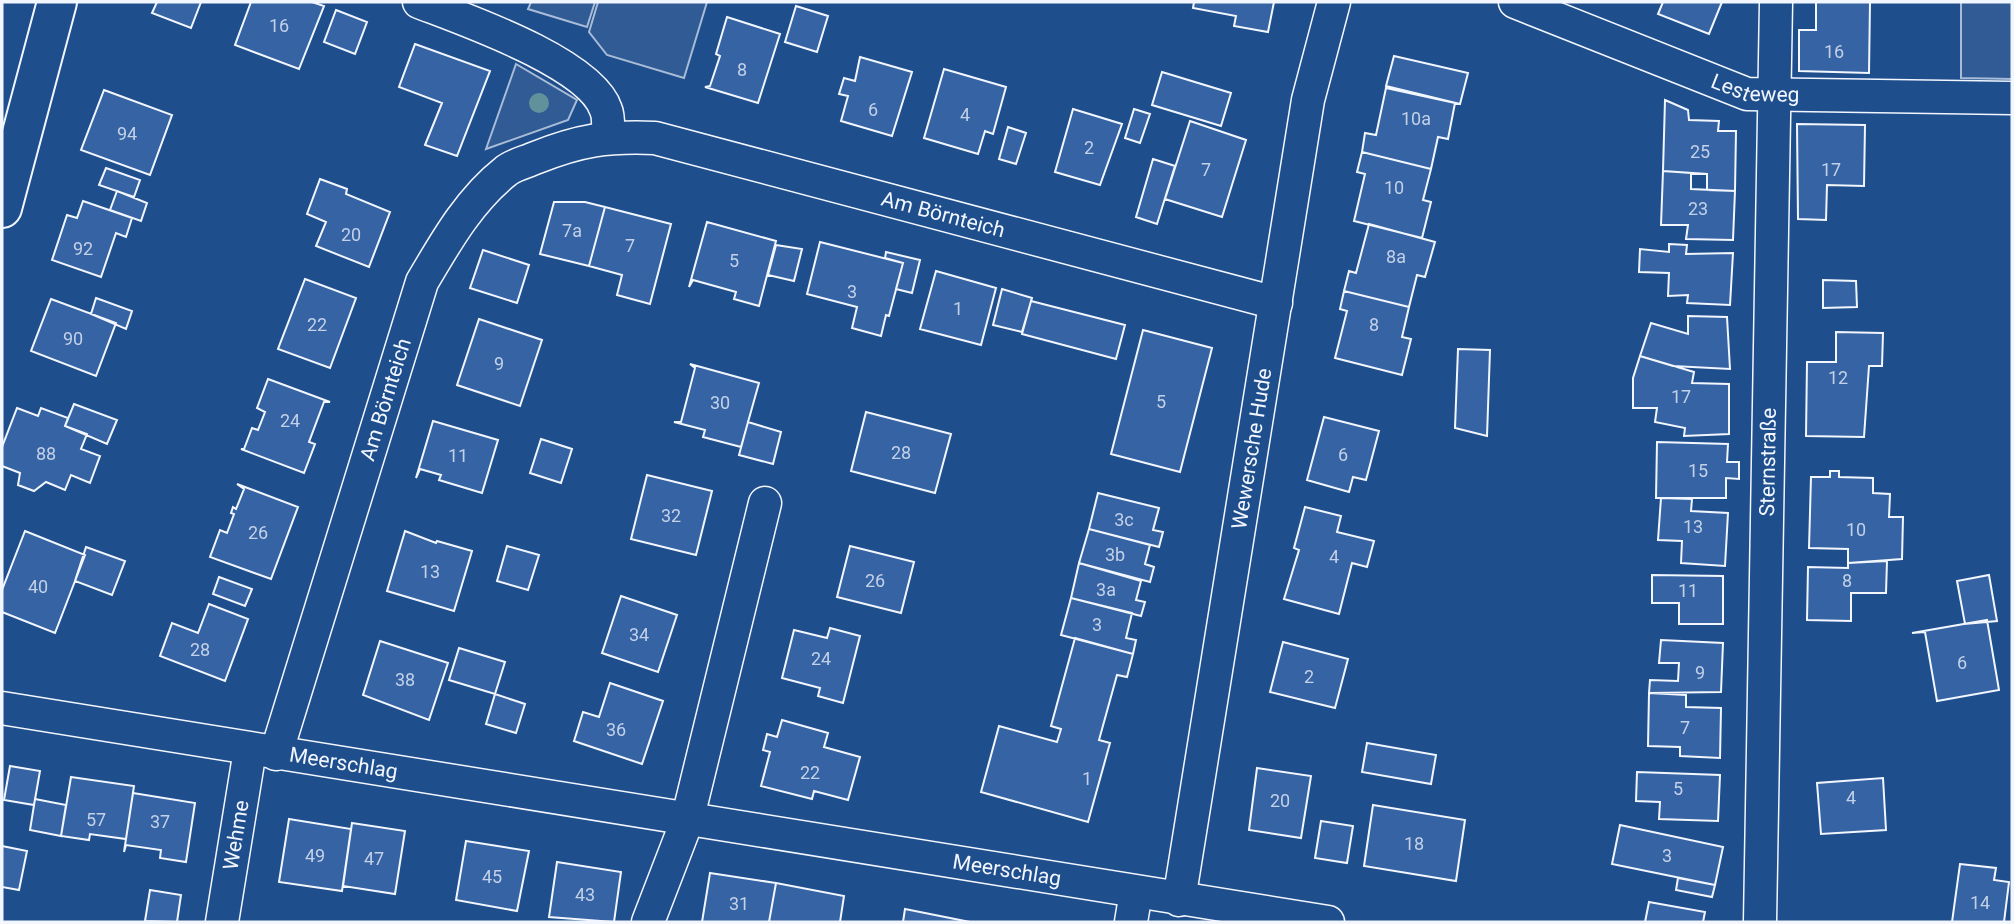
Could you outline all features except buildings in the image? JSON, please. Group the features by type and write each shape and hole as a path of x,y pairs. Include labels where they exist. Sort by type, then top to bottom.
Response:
{"street":[{"path":"2,208 57,2"},
{"path":"419,2 534,48 545,55 589,87 606,109 608,136"},
{"name":"Wewersche Hude","path":"1179,900 1308,100 1334,2"},
{"name":"Lesteweg","path":"1515,2 1747,94 2012,98"},
{"name":"Sternstraße","path":"1760,922 1776,2"},
{"name":"Am Börnteich","path":"263,752 422,282 448,237 470,208 507,169 564,146 608,136 656,138 1276,303"},
{"path":"648,922 687,821 765,503"},
{"name":"Meerschlag","path":"2,708 687,821 1133,907 1179,900 1328,922"},
{"name":"Wehme","path":"222,922 263,752"}],"shaded area":[{"path":"531,2 595,2 587,27 528,9"},
{"path":"598,2 707,2 684,78 607,55 589,32"},
{"path":"1961,2 2012,2 2012,79 1961,78"},
{"path":"516,64 577,100 568,120 486,149"}]}
